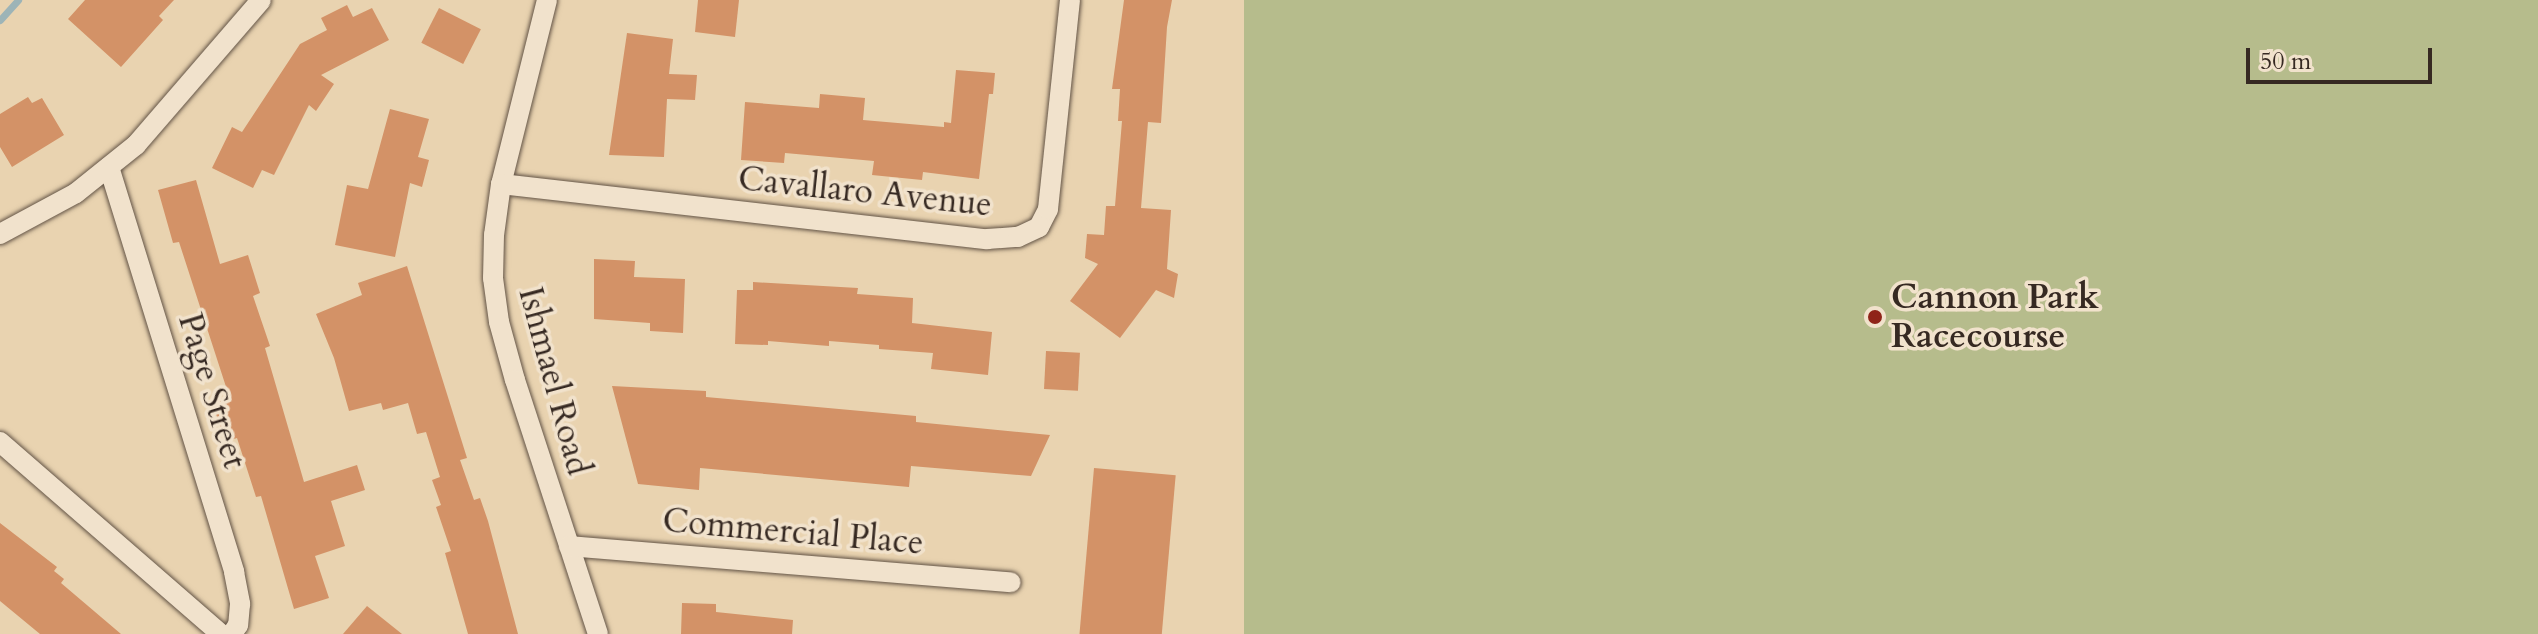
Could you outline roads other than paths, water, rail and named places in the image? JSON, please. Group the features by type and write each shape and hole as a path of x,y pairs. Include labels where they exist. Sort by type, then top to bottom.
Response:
{"street":[{"path":"0,234 76,193 136,145 261,0"},
{"name":"Ishmael Road","path":"547,0 501,184 493,259 499,322 598,634"},
{"name":"Cavallaro Avenue","path":"501,184 987,239 1018,237 1039,227 1048,209 1070,0"},
{"name":"Page Street","path":"109,167 234,572 240,604 238,625 232,634"},
{"path":"0,442 221,634"},
{"name":"Commercial Place","path":"569,546 1011,582"}],"waterway":[{"path":"0,20 18,0"}],"place":[{"name":"Cannon Park Racecourse","path":"1875,317"}]}
